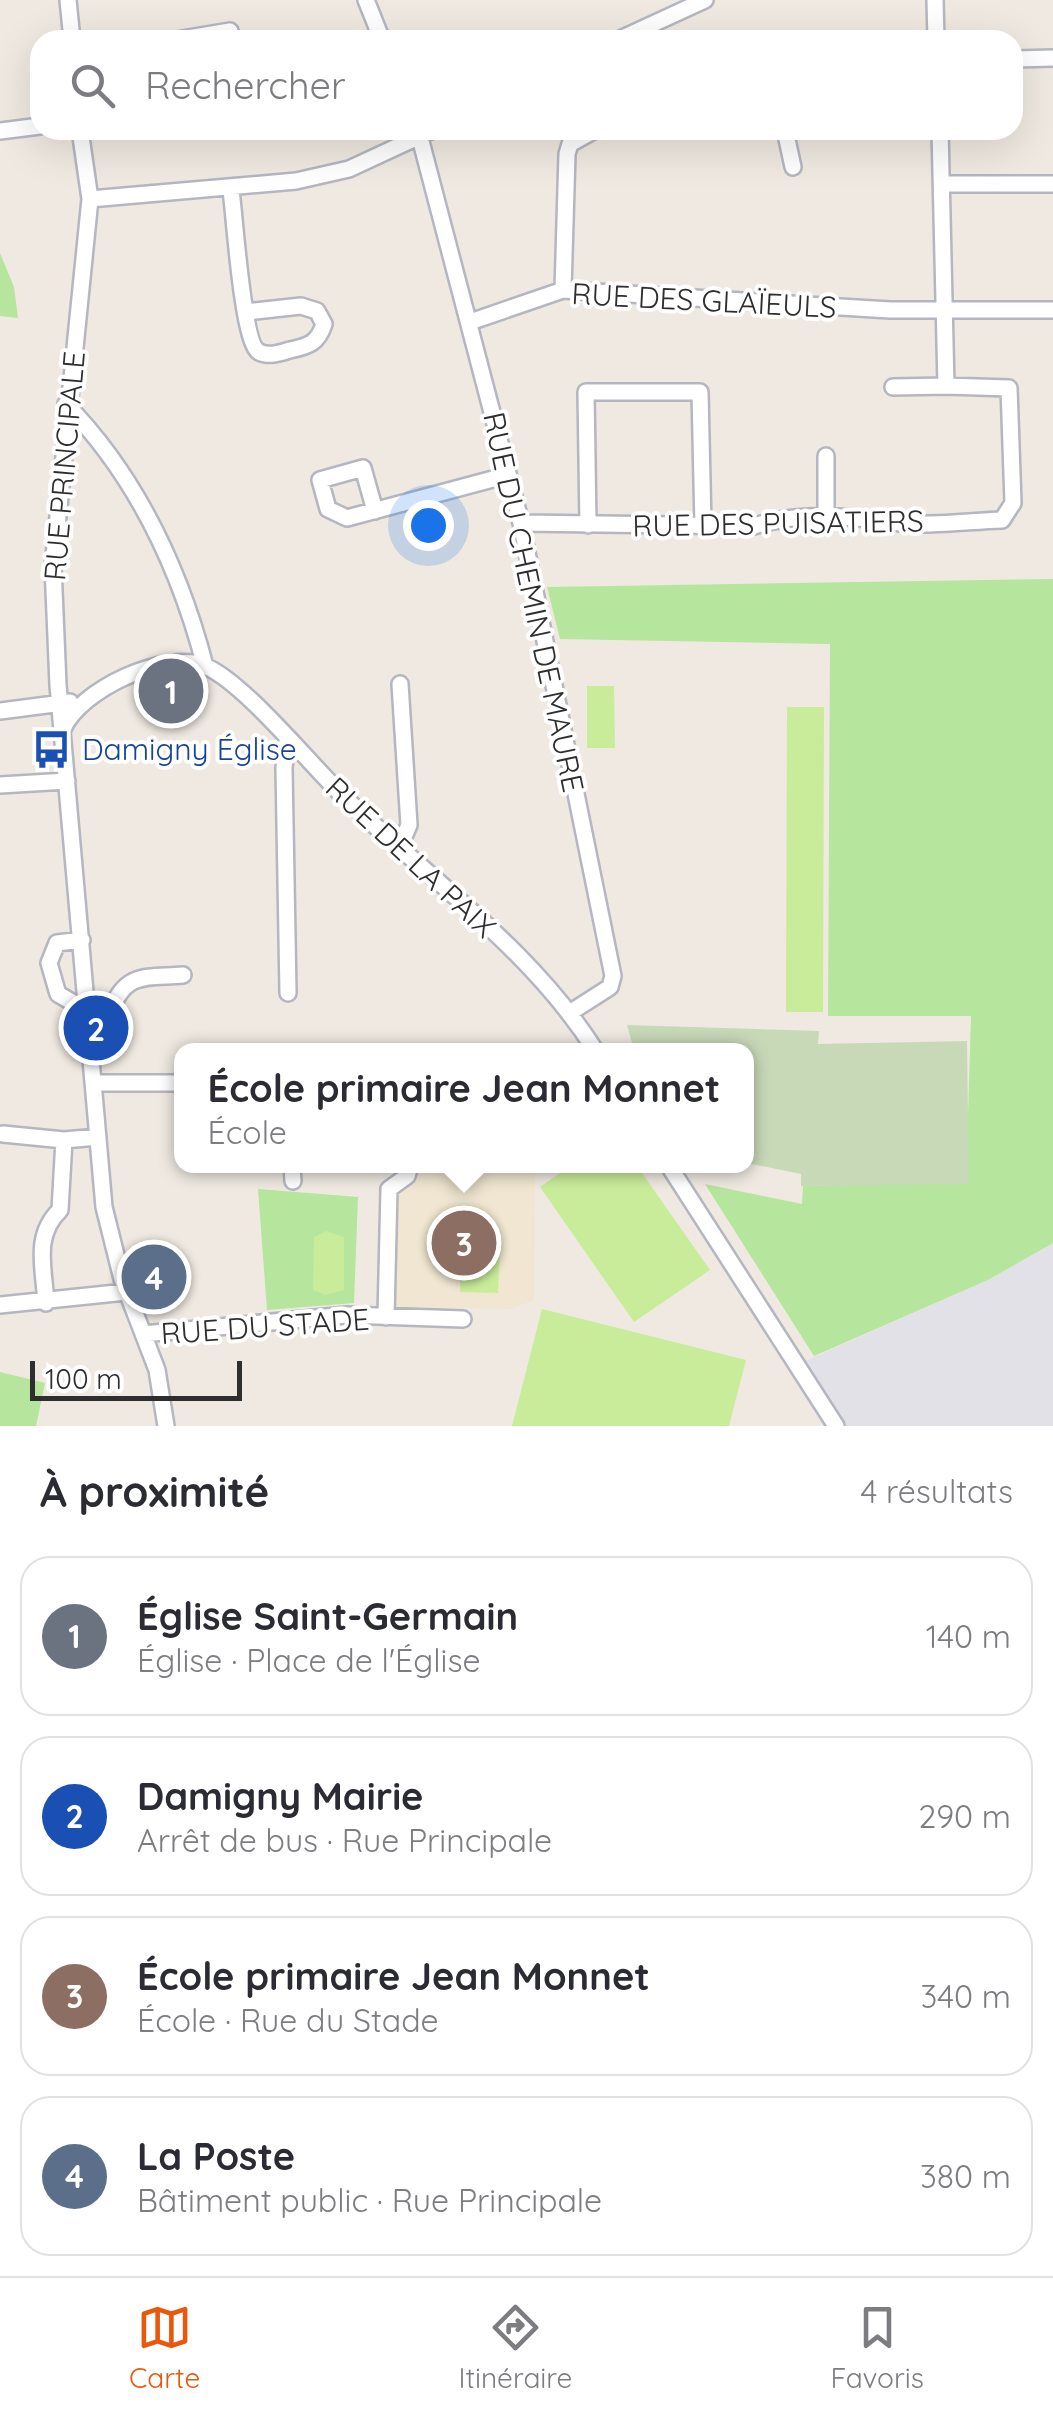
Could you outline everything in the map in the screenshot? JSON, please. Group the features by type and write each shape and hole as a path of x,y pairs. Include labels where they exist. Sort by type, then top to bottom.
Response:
{"street":[{"path":"68,0 71,30"},
{"path":"366,0 378,30"},
{"path":"640,30 705,0"},
{"path":"935,0 936,30"},
{"path":"1023,59 1053,58"},
{"path":"0,131 30,127"},
{"name":"RUE PRINCIPALE","path":"81,140 90,199 52,566 62,729 104,1207 126,1292 144,1334 164,1400 166,1426"},
{"path":"90,199 231,190 348,168 407,140"},
{"name":"RUE DU CHEMIN DE MAURE","path":"426,140 520,523 613,976 610,987 571,1012"},
{"path":"563,290 567,154 570,144 577,140"},
{"path":"787,140 793,167"},
{"path":"893,386 946,386 940,140"},
{"path":"942,184 1053,184"},
{"path":"231,190 246,312 250,343 259,352 273,354 309,346 319,339 324,324 317,311 302,306 246,312"},
{"name":"RUE DES GLAÏEULS","path":"470,322 563,290 944,311 1053,310"},
{"name":"RUE DES PUISATIERS","path":"520,523 754,526 784,517 871,517 894,522 1002,520 1013,503 1009,388 946,386"},
{"path":"588,525 586,392 700,392 703,526"},
{"path":"0,712 88,698 132,673 167,663 205,666 168,558 147,515 124,477 66,404"},
{"path":"826,456 826,517"},
{"path":"375,511 508,476"},
{"name":"RUE DE LA PAIX","path":"205,666 225,678 287,741 466,904 571,1012"},
{"path":"400,684 409,824 400,846"},
{"path":"62,729 88,698"},
{"path":"287,741 284,768 288,994"},
{"path":"0,785 67,780"},
{"path":"82,940 57,943 50,963 58,994 89,1012 111,1010 117,993 133,980 183,975"},
{"path":"571,1012 591,1043"},
{"path":"94,1084 174,1083"},
{"path":"3,1134 64,1140 98,1137"},
{"path":"46,1303 42,1238 44,1225 60,1210 64,1140"},
{"name":"RUE DU STADE","path":"386,1318 389,1189 408,1173"},
{"path":"673,1173 836,1426"},
{"path":"0,1305 126,1292"},
{"name":"RUE DU STADE","path":"144,1334 347,1315 463,1319"}],"shaded area":[{"path":"408,1173 535,1173 534,1300 510,1309 391,1307 394,1186"},
{"path":"1053,1243 1053,1426 824,1426 787,1369 988,1280"}],"green space":[{"path":"0,253 14,287 18,318 0,316"},
{"path":"1053,579 1053,1243 988,1280 814,1356 705,1184 802,1204 803,1186 966,1181 971,1016 828,1016 830,644 560,639 547,587"},
{"path":"587,686 614,686 615,748 587,748"},
{"path":"787,707 824,707 823,1012 786,1012"},
{"path":"627,1025 819,1031 818,1044 967,1041 969,1184 801,1186 801,1174 754,1164 754,1043 632,1043"},
{"path":"560,1173 642,1173 710,1270 634,1322 540,1187"},
{"path":"258,1189 358,1197 354,1303 267,1310"},
{"path":"326,1231 344,1237 344,1290 325,1295 313,1290 314,1237"},
{"path":"461,1247 500,1249 498,1293 460,1292"},
{"path":"542,1309 746,1360 729,1426 512,1426"},
{"path":"0,1372 45,1383 36,1426 0,1426"}],"place":[{"name":"Église Saint-Germain","path":"171,691"},
{"name":"Damigny Église","path":"52,749"},
{"name":"Damigny Mairie","path":"96,1028"},
{"name":"École primaire Jean Monnet","path":"464,1243"},
{"name":"La Poste","path":"154,1277"}]}
